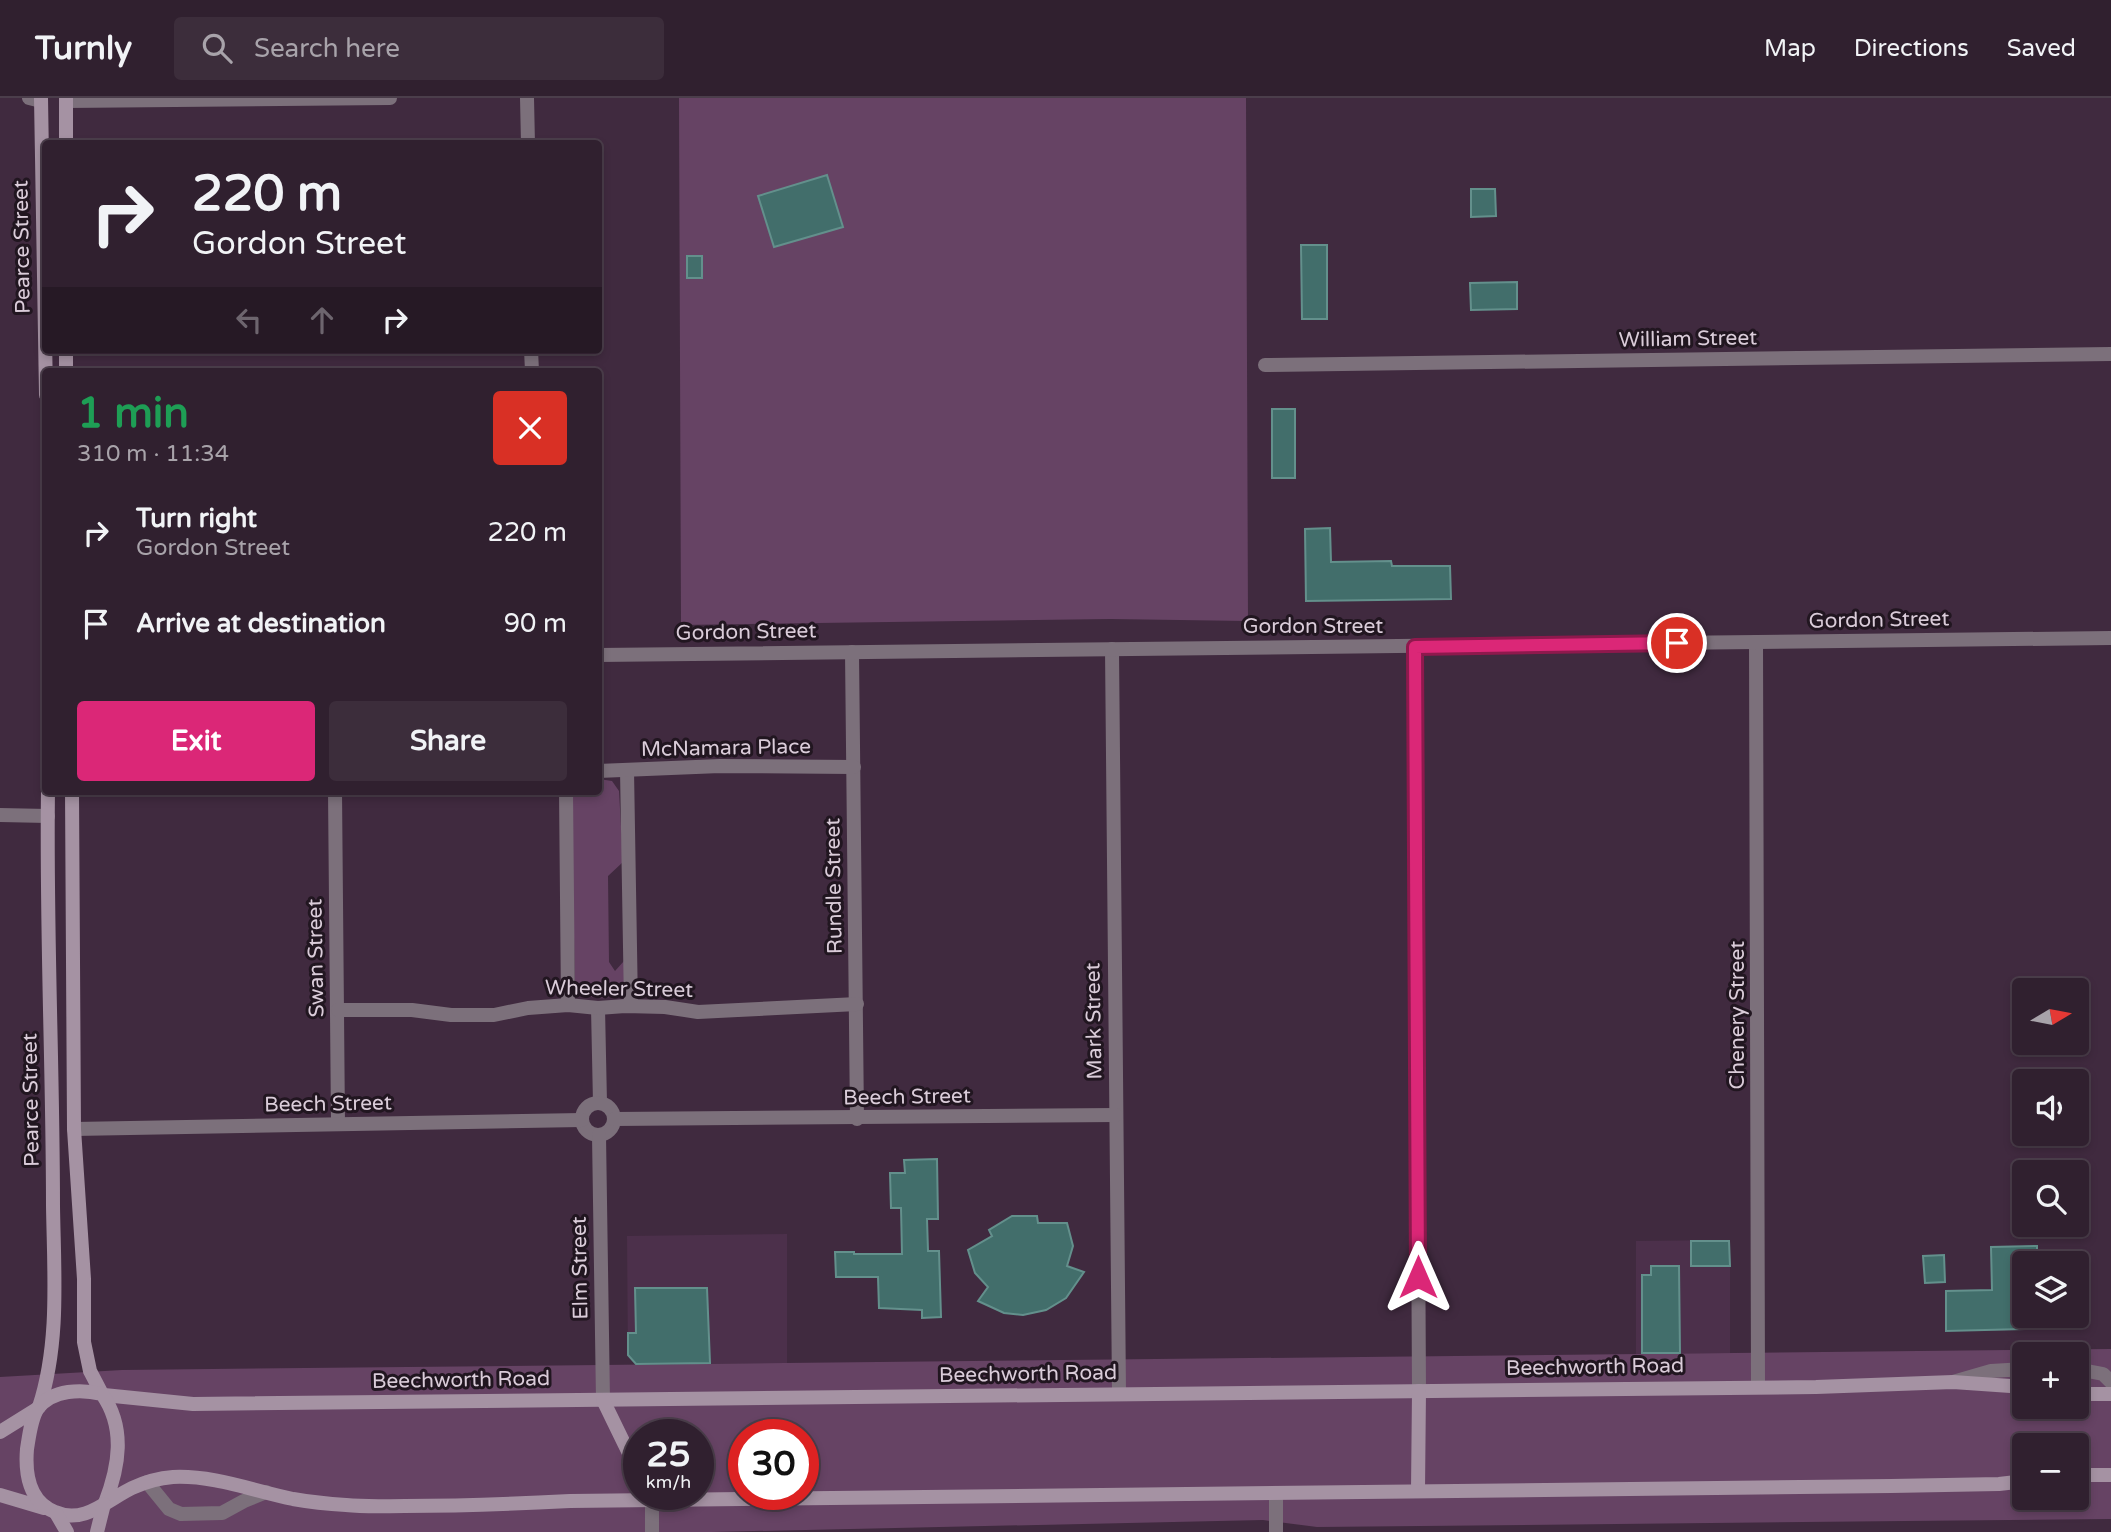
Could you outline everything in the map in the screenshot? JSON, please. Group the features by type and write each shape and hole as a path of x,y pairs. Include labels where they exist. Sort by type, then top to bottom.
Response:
{"main road":[{"path":"37,99 66,99 66,140"},
{"name":"Pearce Street","path":"37,99 42,263"},
{"name":"Pearce Street","path":"38,1408 49,1371 53,1339 48,795"},
{"name":"Pearce Street","path":"72,795 75,1129 84,1279 85,1353 90,1371 103,1394"},
{"path":"48,817 72,815"},
{"path":"53,1130 75,1129"},
{"name":"Beechworth Road","path":"103,1394 194,1404 1881,1386 1953,1382 2012,1386"},
{"path":"0,1432 66,1392 85,1390 103,1394 116,1424 119,1441 115,1473 97,1532"},
{"path":"1418,1490 1419,1391"},
{"path":"2089,1394 2111,1394"},
{"path":"603,1400 623,1441"},
{"path":"38,1408 28,1441 28,1478 35,1497 54,1512 67,1532"},
{"path":"2089,1475 2111,1475"},
{"path":"0,1495 54,1512 80,1516 147,1482 166,1478 194,1478 295,1499 348,1506 477,1506 623,1499"},
{"path":"714,1497 1904,1486 2012,1482"}],"street":[{"path":"66,99 390,98"},
{"path":"527,98 528,140"},
{"name":"William Street","path":"1265,365 2111,354"},
{"name":"Gordon Street","path":"602,652 1415,647 2111,638"},
{"name":"Chenery Street","path":"1756,642 1758,1386"},
{"path":"1415,647 1419,1391"},
{"name":"Mark Street","path":"1112,649 1119,1393"},
{"name":"Rundle Street","path":"852,652 857,1119"},
{"name":"McNamara Place","path":"602,771 720,766 853,767"},
{"path":"627,771 631,1006"},
{"name":"Swan Street","path":"335,795 338,1124"},
{"path":"566,795 568,1005"},
{"path":"0,815 48,817"},
{"name":"Wheeler Street","path":"338,1010 412,1010 451,1015 494,1014 568,1005 598,1008 631,1006 708,1012 857,1004"},
{"path":"598,1008 600,1103"},
{"path":"600,1103 611,1109 614,1119 611,1130 599,1135 588,1132 582,1120 588,1108 600,1103"},
{"name":"Beech Street","path":"614,1119 1116,1115"},
{"name":"Beech Street","path":"75,1129 582,1120"},
{"name":"Elm Street","path":"599,1135 603,1400"},
{"name":"Beechworth Road","path":"1953,1382 1991,1371 2012,1370"},
{"path":"2089,1371 2103,1374 2111,1382"},
{"path":"147,1482 169,1509 181,1514 222,1513 266,1492"},
{"path":"1276,1493 1276,1532"},
{"path":"651,1510 652,1532"}],"shaded area":[{"path":"679,98 1246,98 1248,621 1110,619 681,625"},
{"path":"602,779 612,781 619,791 623,862 608,876 609,962 615,971 624,961 624,980 621,990 611,997 589,996 578,988 575,982 573,795 602,795"},
{"path":"787,1234 787,1363 636,1364 628,1355 627,1236"},
{"path":"1730,1240 1730,1353 1636,1354 1636,1241"},
{"path":"2089,1349 2111,1349 2111,1519 1317,1527 1263,1520 712,1532 0,1532 0,1377 122,1370 2012,1350 2012,1419 2089,1419"}],"building":[{"path":"827,175 843,227 774,247 758,196"},
{"path":"1471,189 1495,189 1496,216 1471,217"},
{"path":"1301,245 1327,245 1327,319 1302,319"},
{"path":"687,256 702,256 702,278 687,278"},
{"path":"1517,282 1517,309 1471,310 1470,283"},
{"path":"1272,409 1295,409 1295,478 1272,478"},
{"path":"1330,528 1331,562 1391,561 1392,566 1450,566 1451,599 1306,601 1305,529"},
{"path":"937,1159 938,1219 927,1219 928,1251 939,1251 941,1317 922,1318 922,1310 879,1308 878,1277 836,1277 835,1252 902,1254 901,1208 891,1208 890,1173 905,1173 904,1160"},
{"path":"1012,1216 1037,1216 1038,1223 1067,1223 1073,1246 1067,1266 1084,1272 1066,1298 1046,1310 1023,1315 1004,1313 978,1301 988,1287 975,1273 968,1250 992,1236 989,1230"},
{"path":"1691,1241 1729,1241 1730,1266 1691,1266"},
{"path":"2037,1246 2037,1251 2012,1251 2012,1328 2024,1329 1946,1331 1946,1291 1992,1290 1991,1247"},
{"path":"1944,1255 1945,1282 1925,1283 1923,1256"},
{"path":"1651,1266 1679,1266 1680,1353 1642,1353 1642,1275 1651,1275"},
{"path":"635,1288 707,1288 710,1363 636,1364 628,1355 628,1333 636,1333"}],"route":[{"path":"1418,1277 1415,647 1677,643"}]}
